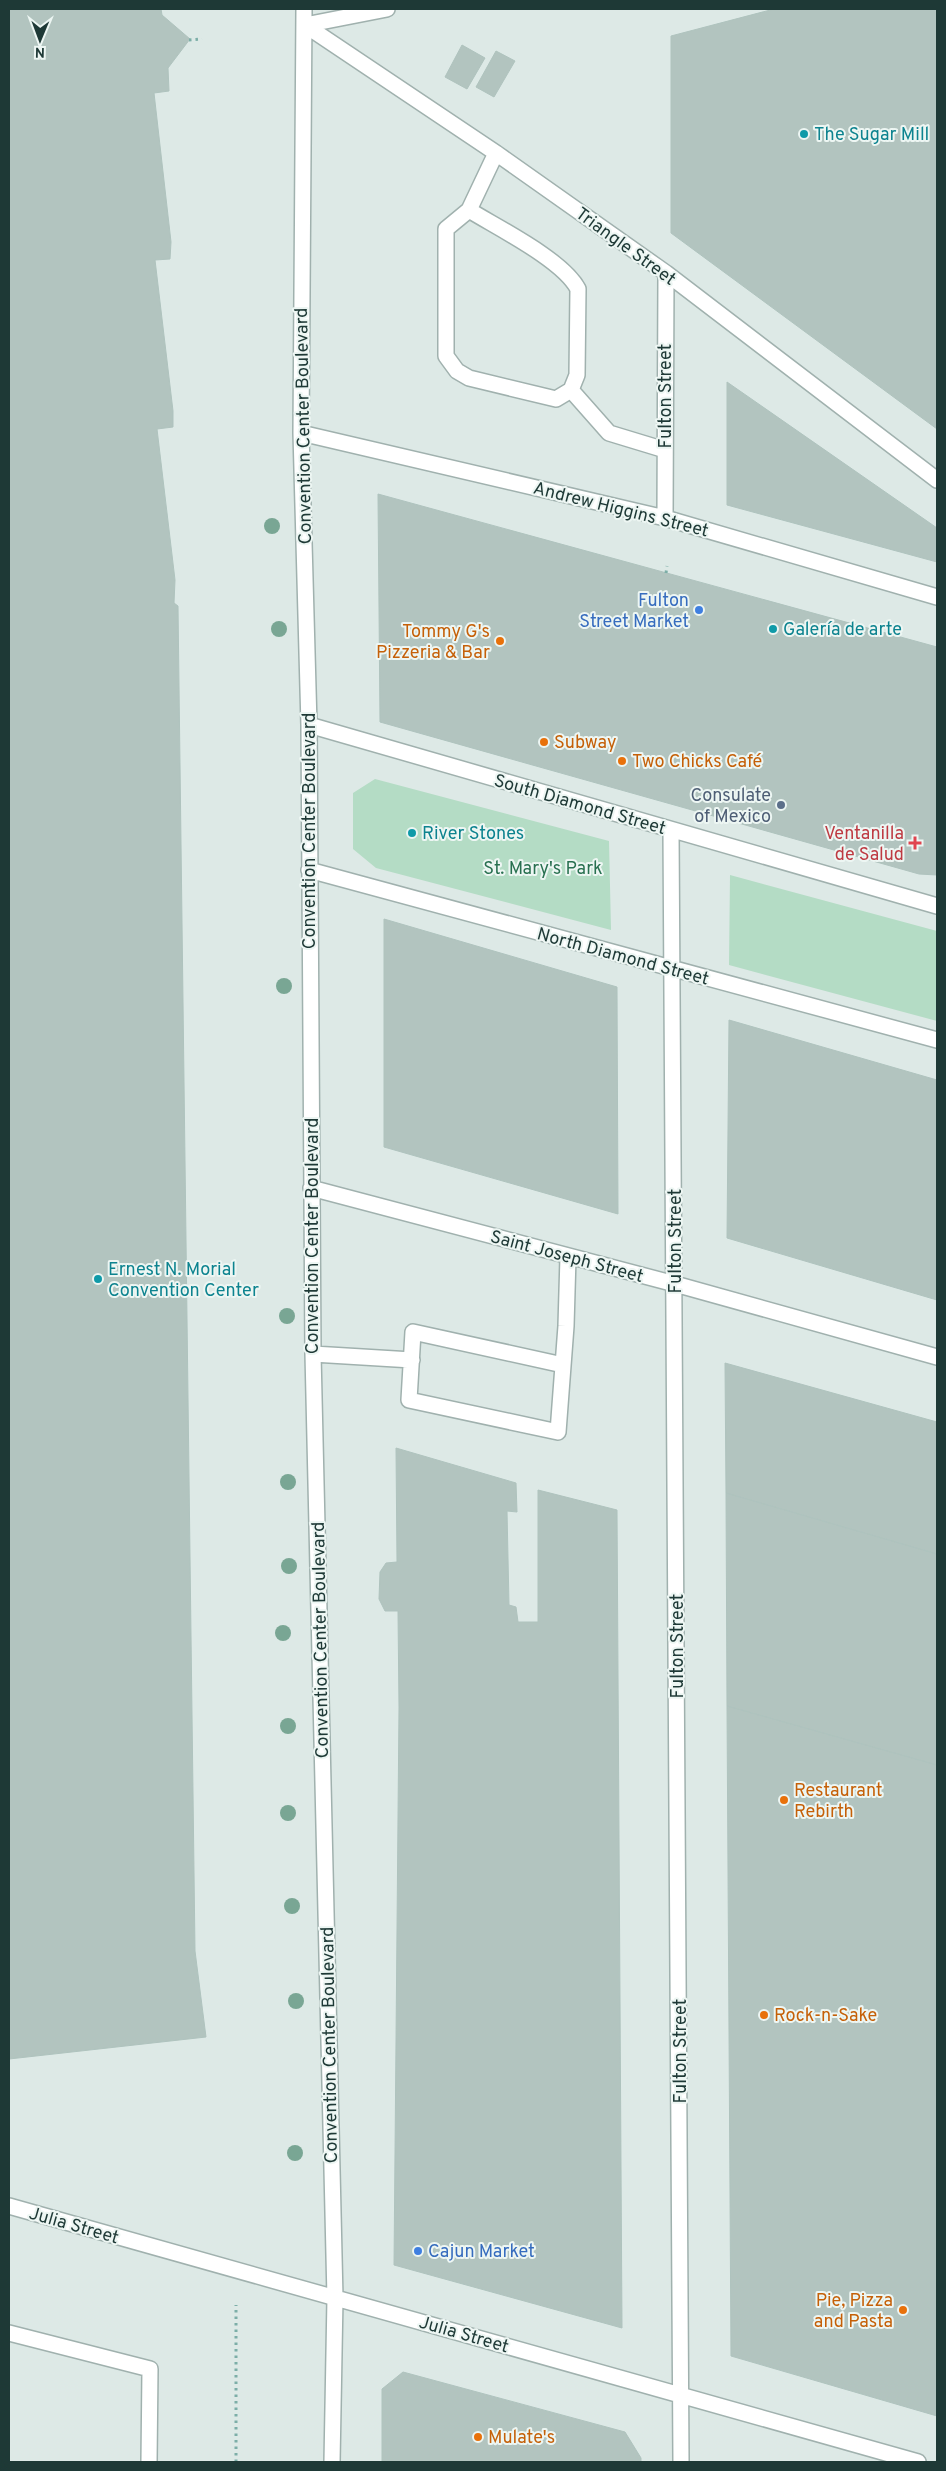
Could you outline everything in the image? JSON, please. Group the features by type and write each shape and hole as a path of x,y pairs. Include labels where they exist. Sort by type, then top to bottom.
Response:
{"street":[{"name":"Convention Center Boulevard","path":"304,9 301,433 309,725 313,1354 335,2298 332,2462"},
{"path":"305,25 387,9"},
{"name":"Triangle Street","path":"305,25 496,153 666,273 937,480"},
{"path":"469,210 558,265 574,280 578,289 577,375 571,390 556,399 469,378 457,371 446,356 446,229 469,210 496,153"},
{"name":"Fulton Street","path":"665,518 666,273"},
{"path":"571,390 609,434 665,450"},
{"name":"Andrew Higgins Street","path":"301,433 665,518 937,598"},
{"name":"South Diamond Street","path":"309,725 937,906"},
{"name":"Fulton Street","path":"671,830 681,2462"},
{"name":"North Diamond Street","path":"309,870 937,1040"},
{"name":"Saint Joseph Street","path":"312,1188 675,1284 937,1357"},
{"path":"563,1365 413,1332 409,1400 558,1432 563,1365 568,1256"},
{"path":"313,1354 412,1360"},
{"name":"Julia Street","path":"9,2206 918,2462"},
{"path":"9,2333 150,2369 149,2462"}],"path":[{"path":"189,40 202,39"},
{"path":"666,572 667,566"},
{"path":"236,2305 236,2462"}],"green space":[{"name":"St. Mary's Park","path":"375,779 609,841 611,930 376,868 353,849 353,793"},
{"path":"730,875 937,931 937,1021 729,965"}],"building":[{"name":"Ernest N. Morial Convention Center","path":"9,9 161,9 162,15 190,39 168,68 169,91 154,93 171,242 170,259 155,260 173,411 173,427 157,429 175,580 174,603 178,606 195,1951 206,2037 9,2059"},
{"name":"The Sugar Mill","path":"774,9 937,9 937,429 671,233 671,36"},
{"path":"462,45 485,58 467,89 445,77"},
{"path":"496,51 515,61 494,97 476,87"},
{"path":"727,382 937,528 937,562 727,505"},
{"path":"378,494 937,647 937,875 919,874 380,722"},
{"path":"384,919 617,987 618,1214 384,1147"},
{"path":"729,1020 937,1080 937,1300 727,1238"},
{"path":"725,1363 937,1422 937,1554 726,1493"},
{"path":"396,1448 516,1483 517,1512 507,1511 509,1605 516,1607 518,1622 538,1622 538,1490 617,1510 622,2328 394,2265 399,1707 398,1611 385,1611 379,1599 380,1572 386,1563 397,1562"},
{"path":"726,1493 937,1554 937,1765 727,1706"},
{"path":"727,1706 937,1765 937,2416 731,2356"},
{"path":"403,2372 625,2432 641,2458 641,2462 382,2462 382,2389"}],"place":[{"name":"The Sugar Mill","path":"804,134"},
{"name":"Fulton Street Market","path":"699,610"},
{"name":"Galería de arte","path":"773,629"},
{"name":"Tommy G's Pizzeria & Bar","path":"500,641"},
{"name":"Subway","path":"544,742"},
{"name":"Two Chicks Café","path":"622,761"},
{"name":"Consulate of Mexico","path":"781,805"},
{"name":"River Stones","path":"412,833"},
{"name":"Ventanilla de Salud","path":"915,843"},
{"name":"Ernest N. Morial Convention Center","path":"98,1279"},
{"name":"Restaurant Rebirth","path":"784,1800"},
{"name":"Rock-n-Sake","path":"764,2015"},
{"name":"Cajun Market","path":"418,2251"},
{"name":"Pie, Pizza and Pasta","path":"903,2310"},
{"name":"Mulate's","path":"478,2437"}]}
